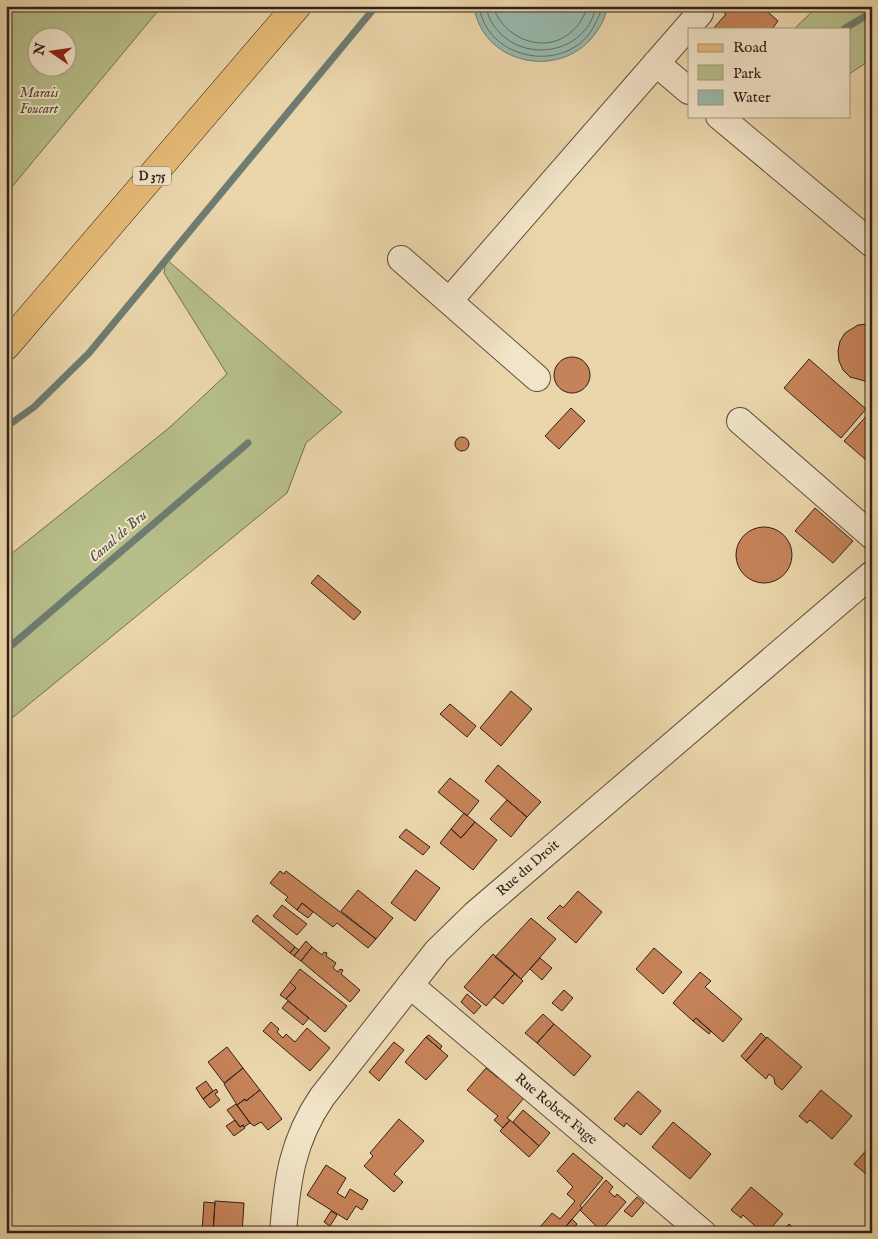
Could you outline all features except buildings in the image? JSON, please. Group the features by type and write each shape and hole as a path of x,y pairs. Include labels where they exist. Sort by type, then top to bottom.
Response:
{"main road":[{"name":"D 375","path":"6,346 297,6"}],"street":[{"path":"449,300 700,13"},
{"path":"656,63 688,90"},
{"path":"721,118 872,244"},
{"path":"401,259 537,378"},
{"path":"740,421 872,536"},
{"name":"Rue du Droit","path":"283,1233 289,1171 303,1128 322,1097 446,940 872,574"},
{"name":"Rue Robert Fuge","path":"410,985 703,1233"}],"green space":[{"name":"Marais Foucart","path":"6,6 162,6 6,194"},
{"path":"818,6 872,6 872,59 850,73 850,28 795,28"},
{"path":"166,259 342,412 306,443 287,493 6,723 6,558 169,428 227,374 164,273"}],"water":[{"path":"474,6 607,6 601,24 590,40 575,52 557,59 539,61 521,59 504,51 490,40 479,25"}],"waterway":[{"path":"6,427 34,407 89,353 376,6"},
{"name":"Canal de Bru","path":"846,28 872,12"},
{"name":"Canal de Bru","path":"6,650 248,443"}]}
